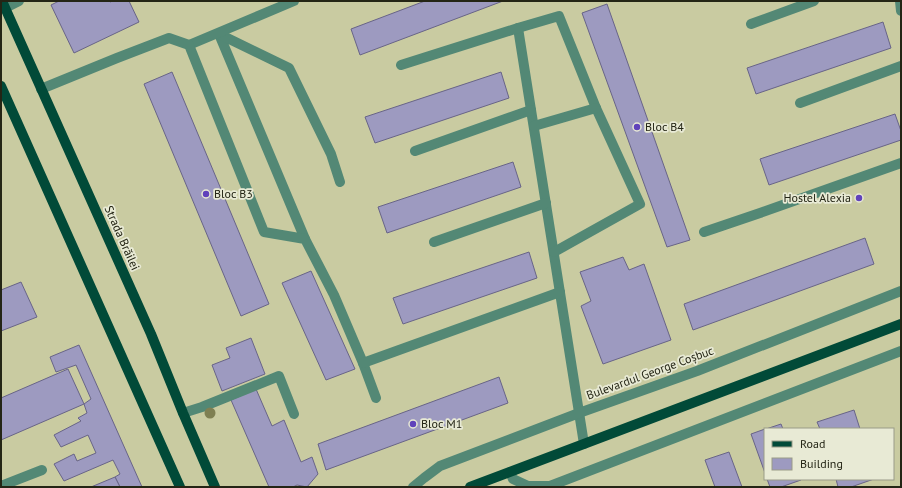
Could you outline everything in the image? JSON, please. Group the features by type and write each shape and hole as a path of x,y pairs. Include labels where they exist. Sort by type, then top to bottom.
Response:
{"main road":[{"name":"Strada Brăilei","path":"3,4 151,334 183,414 216,487"},
{"path":"1,86 180,487"},
{"path":"473,486 901,324"}],"lane":[{"path":"3,4 18,1"},
{"path":"41,90 169,38 189,45 294,1"},
{"path":"751,24 814,1"},
{"path":"900,1 901,11"},
{"path":"401,65 559,16 596,108 640,204 554,252"},
{"path":"518,28 584,444"},
{"path":"218,34 289,68 331,154 340,182"},
{"path":"218,34 305,239 334,295 376,398"},
{"path":"189,45 264,232 305,239"},
{"path":"800,103 901,66"},
{"path":"534,126 596,108"},
{"path":"415,151 531,110"},
{"path":"704,232 901,162"},
{"path":"434,242 546,203"},
{"path":"363,363 560,292"},
{"name":"Bulevardul George Coșbuc","path":"413,487 440,466 579,413 697,371 901,292"},
{"path":"510,472 513,479 528,486 550,486 901,351"},
{"path":"183,414 279,376 294,414"},
{"path":"1,486 42,470"}],"building":[{"path":"59,1 129,1 139,22 74,53 51,5"},
{"path":"425,1 503,1 360,55 351,29"},
{"name":"Bloc B4","path":"607,4 690,240 667,247 582,13"},
{"path":"883,22 891,48 756,94 747,68"},
{"name":"Bloc B3","path":"172,72 269,304 241,316 144,84"},
{"path":"501,72 509,98 375,143 365,117"},
{"path":"895,114 901,131 901,140 769,185 760,159"},
{"path":"513,162 521,187 387,233 378,207"},
{"path":"865,238 874,264 693,330 684,304"},
{"path":"529,252 537,278 403,324 393,298"},
{"path":"623,257 629,270 644,264 671,340 603,364 581,306 591,301 580,272"},
{"path":"311,271 355,369 326,380 282,283"},
{"path":"21,282 37,317 1,331 1,290"},
{"path":"251,338 265,374 222,391 212,365 230,358 226,348"},
{"path":"79,345 142,487 120,487 115,477 120,474 113,460 64,481 54,464 74,454 77,461 96,453 88,435 61,447 54,435 81,421 78,418 87,413 84,404 91,399 76,365 56,372 50,357"},
{"path":"68,369 84,404 1,440 1,398"},
{"name":"Bloc M1","path":"499,377 508,403 326,470 318,444"},
{"path":"256,389 272,426 284,420 301,462 312,457 318,474 307,487 297,485 293,487 269,487 231,400"},
{"path":"854,410 860,428 820,428 817,422"},
{"path":"781,424 783,428 769,428"},
{"path":"764,429 764,470 751,434"},
{"path":"729,452 742,487 715,487 705,460"},
{"path":"115,477 120,487 91,487"},
{"path":"767,480 801,480 781,487 770,487"},
{"path":"836,480 871,480 851,487 838,487"}],"place":[{"name":"Bloc B4","path":"637,127"},
{"name":"Bloc B3","path":"206,194"},
{"name":"Hostel Alexia","path":"859,198"},
{"name":"Bloc M1","path":"413,424"}]}
